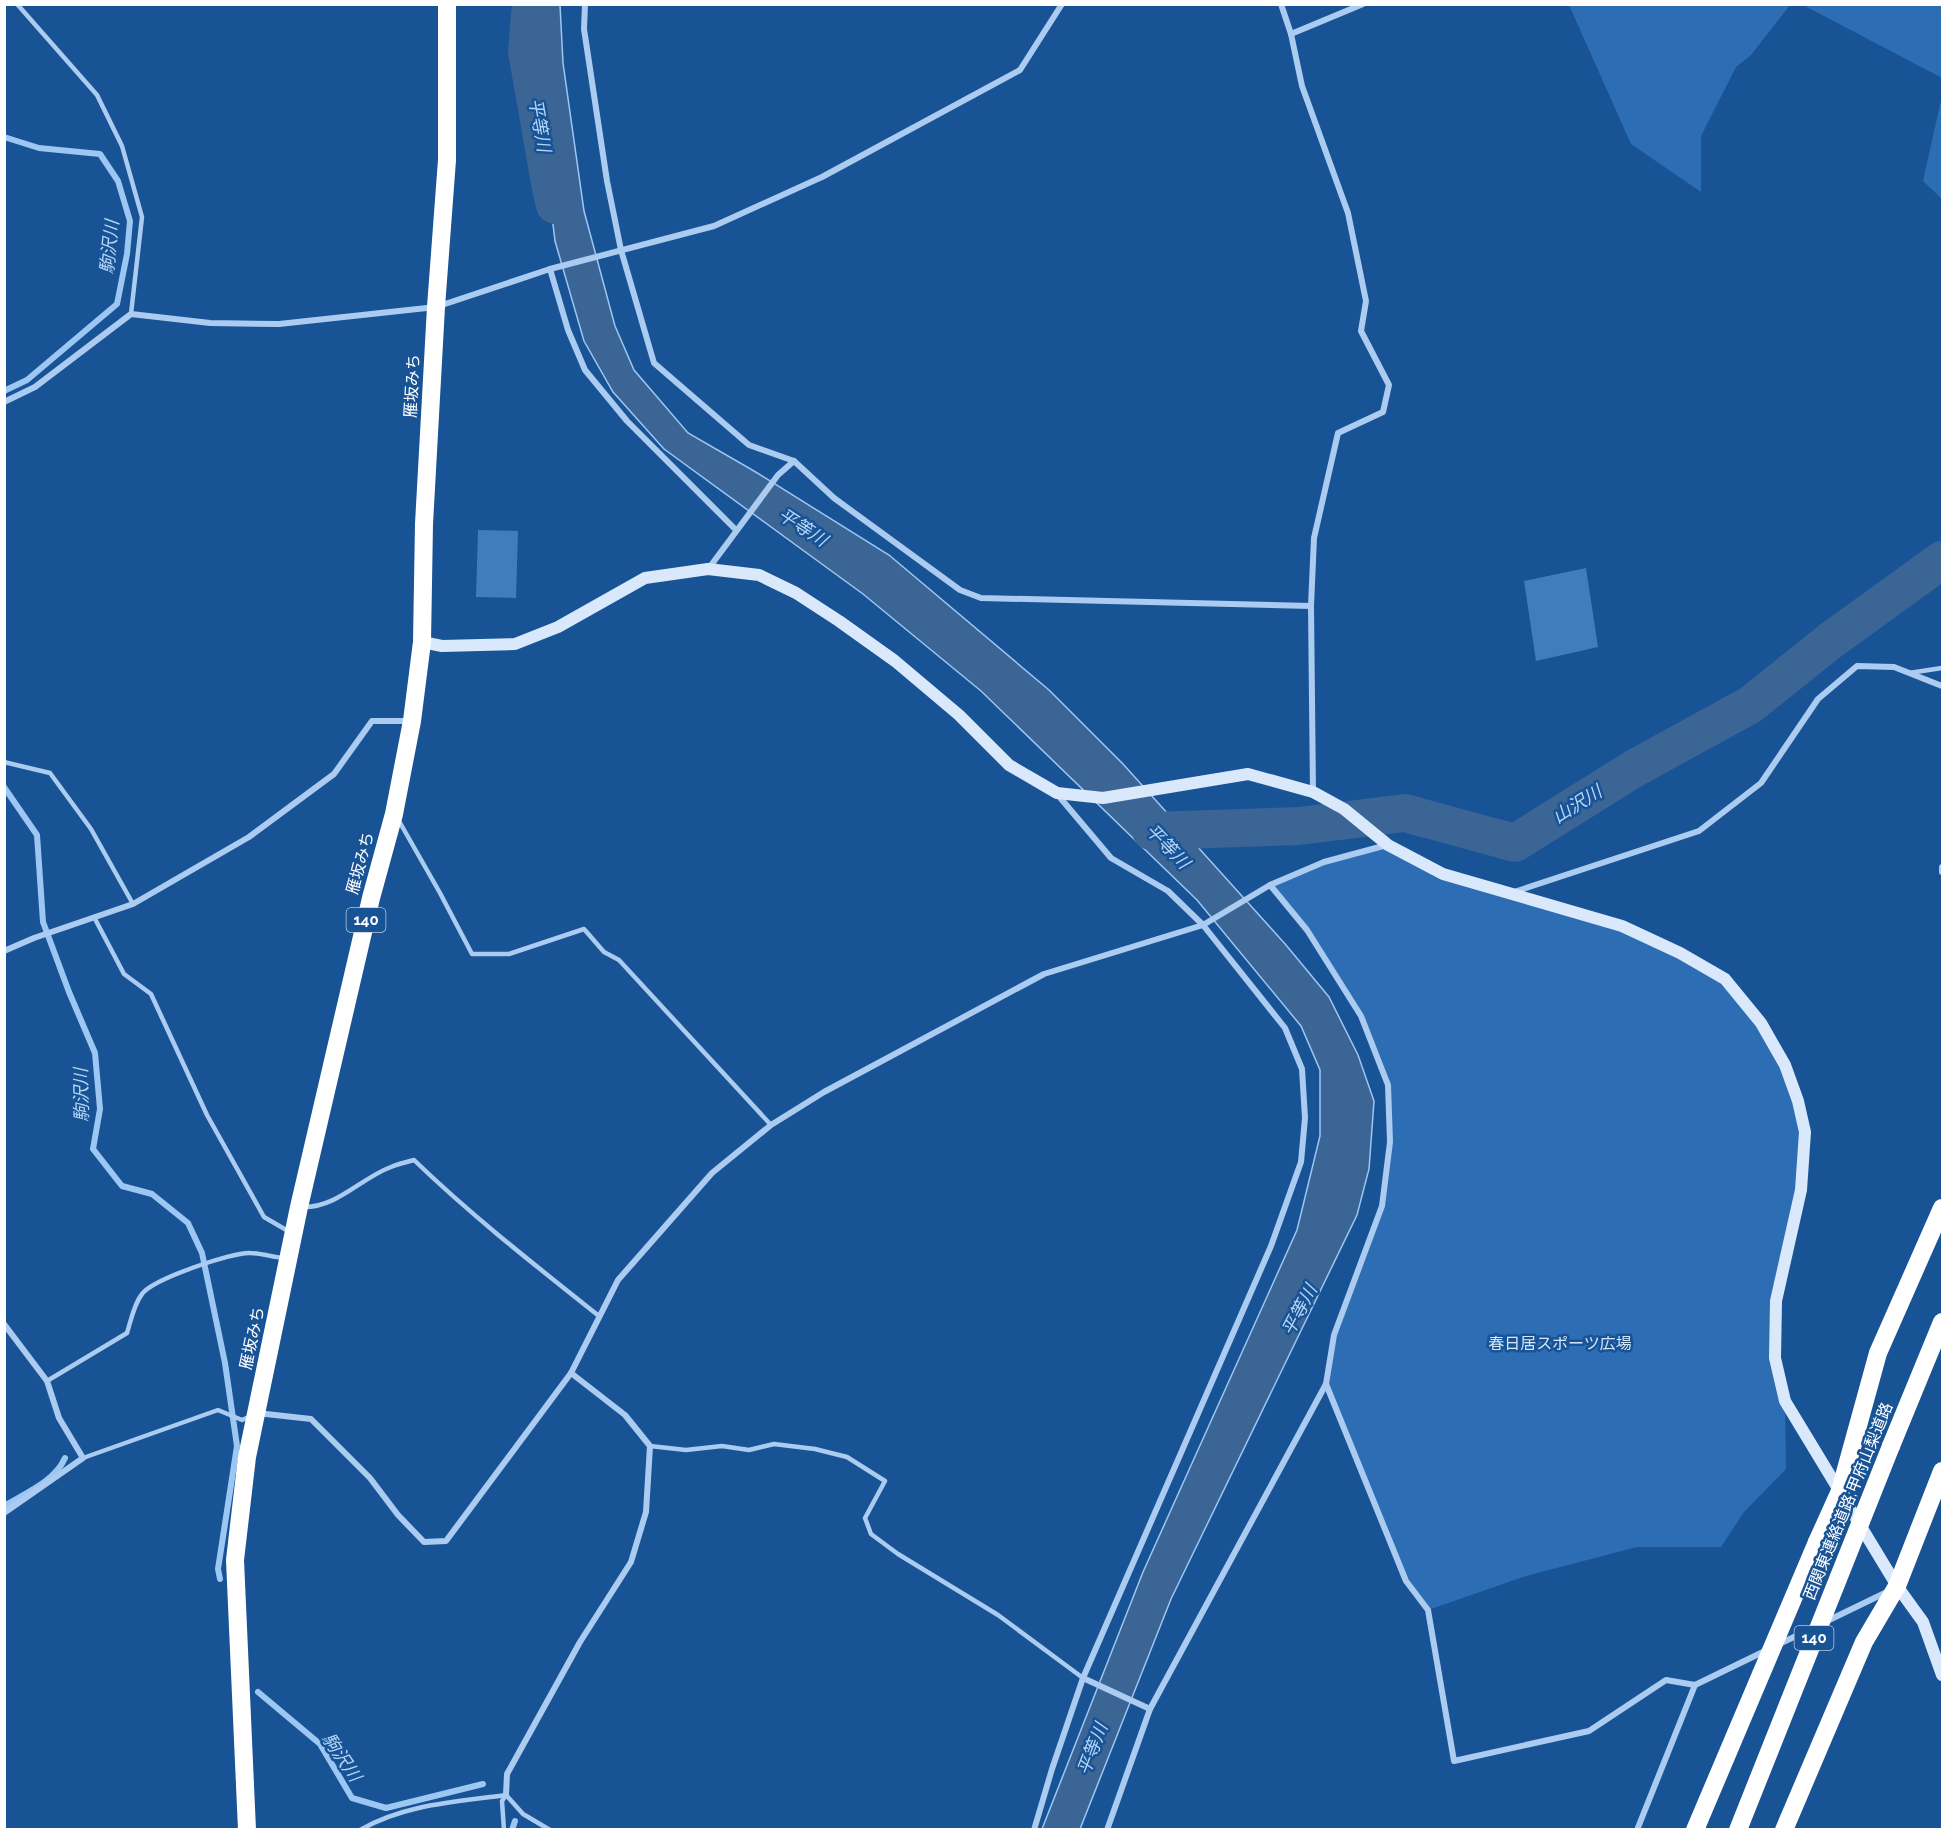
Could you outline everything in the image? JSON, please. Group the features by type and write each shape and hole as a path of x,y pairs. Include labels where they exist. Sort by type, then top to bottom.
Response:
{"highway":[{"name":"雁坂みち","path":"247,1830 235,1560 247,1457 249,1417 288,1259 371,898 394,814 412,721 422,642 424,524 447,160 447,4"},
{"path":"1695,1830 1840,1491 1878,1353 1942,1208"},
{"name":"西関東連絡道路;甲府山梨道路","path":"1738,1830 1942,1322"},
{"path":"1784,1830 1864,1642 1897,1586 1942,1470"}],"street":[{"path":"585,4 584,29 606,181 621,250 654,363 748,445 794,461 834,498 960,590 981,598 1311,606"},
{"path":"4,402 35,387 131,314 210,323 279,324 436,308 550,269 714,226 822,177 1020,70 1062,4"},
{"path":"1281,4 1291,34 1302,87 1348,213 1366,301 1361,331 1389,385 1383,412 1338,434 1314,538 1311,606 1313,792"},
{"path":"1291,34 1363,4"},
{"path":"550,269 568,330 585,370 627,421 736,530"},
{"path":"708,569 736,530 746,521 778,475 794,461"},
{"path":"422,642 442,646 515,644 558,627 645,578 708,569 759,575 813,604 894,661 959,715 1009,765 1057,793 1111,858 1168,891 1203,925 1285,1028 1302,1069 1305,1118 1300,1162 1271,1246 1083,1678 1034,1830"},
{"path":"1510,893 1699,831 1761,783 1818,699 1857,666 1894,667 1942,686"},
{"path":"4,951 34,938 133,904 249,837 334,774 372,721 412,721"},
{"path":"1057,793 1103,798 1248,774 1313,792 1344,809 1383,841 1443,874 1622,926 1680,953 1725,979 1761,1023 1785,1065 1798,1101 1805,1132 1801,1190 1776,1301 1775,1358 1785,1401 1897,1586 1923,1622 1942,1675"},
{"path":"249,1417 311,1419 370,1478 398,1515 424,1542 446,1541 571,1373 618,1280 712,1173 771,1125 824,1092 1044,974 1203,925 1270,885 1324,862 1383,841"},
{"path":"1942,867 1942,872"},
{"path":"1107,1830 1150,1709 1326,1384 1334,1335 1382,1206 1390,1142 1388,1085 1361,1016 1306,930 1270,885"},
{"path":"4,1324 47,1381 59,1418 83,1458 4,1513"},
{"path":"506,1795 507,1774 580,1642 631,1562 646,1512 650,1446 626,1414 571,1373"},
{"path":"1326,1384 1406,1581 1428,1610 1454,1761 1589,1731 1666,1680 1695,1686 1897,1586"},
{"path":"1083,1678 1150,1709"},
{"path":"1636,1830 1695,1686"}],"lane":[{"path":"17,4 97,95 122,146 142,217 131,314"},
{"path":"1909,673 1942,668"},
{"path":"4,762 50,773 91,829 133,904"},
{"path":"394,814 440,892 472,954 509,954 584,929 604,952 619,960 771,1125"},
{"path":"94,917 123,974 151,994 207,1115 264,1217 293,1234"},
{"path":"299,1207 314,1207 343,1196 390,1167 414,1160 512,1246 599,1316"},
{"path":"47,1381 127,1333 142,1293 161,1280 211,1262 248,1253 288,1259"},
{"path":"83,1458 218,1410 249,1417"},
{"path":"650,1446 686,1450 722,1446 749,1450 774,1444 815,1449 847,1457 885,1481 866,1518 871,1534 898,1554 998,1616 1083,1678"},
{"path":"360,1830 378,1819 416,1807 506,1795"},
{"path":"504,1830 502,1801 506,1795"},
{"path":"506,1795 522,1814 550,1830"}],"green space":[{"path":"1569,5 1790,5 1751,55 1736,67 1701,136 1701,192 1631,144"},
{"path":"1803,5 1942,5 1942,78"},
{"path":"1942,96 1942,199 1923,181"},
{"name":"春日居スポーツ広場","path":"1388,845 1443,874 1622,926 1725,979 1785,1065 1805,1132 1776,1329 1785,1401 1786,1469 1744,1512 1721,1547 1637,1547 1526,1576 1428,1610 1406,1581 1326,1384 1334,1335 1382,1206 1390,1142 1388,1085 1361,1016 1307,930 1270,885 1324,862"}],"water":[{"path":"532,5 560,5 563,63 584,211 615,326 634,370 688,433 889,555 1049,690 1123,764 1286,945 1329,997 1358,1055 1374,1101 1369,1169 1357,1215 1171,1599 1080,1829 1042,1829 1143,1572 1297,1230 1320,1136 1320,1070 1301,1026 1197,900 981,691 863,594 664,449 613,392 584,341 555,241 533,56"}],"building":[{"path":"478,530 518,531 516,598 476,597"},
{"path":"1586,568 1598,647 1536,661 1524,581"}],"waterway":[{"name":"平等川","path":"531,4 527,51 555,205"},
{"name":"駒沢川","path":"4,137 39,148 100,154 118,181 130,221 127,254 117,304 27,380 4,391"},
{"name":"山沢川","path":"1151,831 1299,826 1405,813 1515,843 1635,768 1750,705 1830,641 1942,560"},
{"name":"駒沢川","path":"4,787 37,835 43,922 95,1053 100,1109 93,1149 122,1186 152,1194 188,1223 202,1253 225,1363 237,1446 218,1569 220,1579"},
{"path":"4,1506 47,1480 65,1458"},
{"name":"駒沢川","path":"258,1692 320,1744 352,1798 386,1808 483,1784"},
{"name":"駒沢川","path":"512,1830 515,1821"}]}
